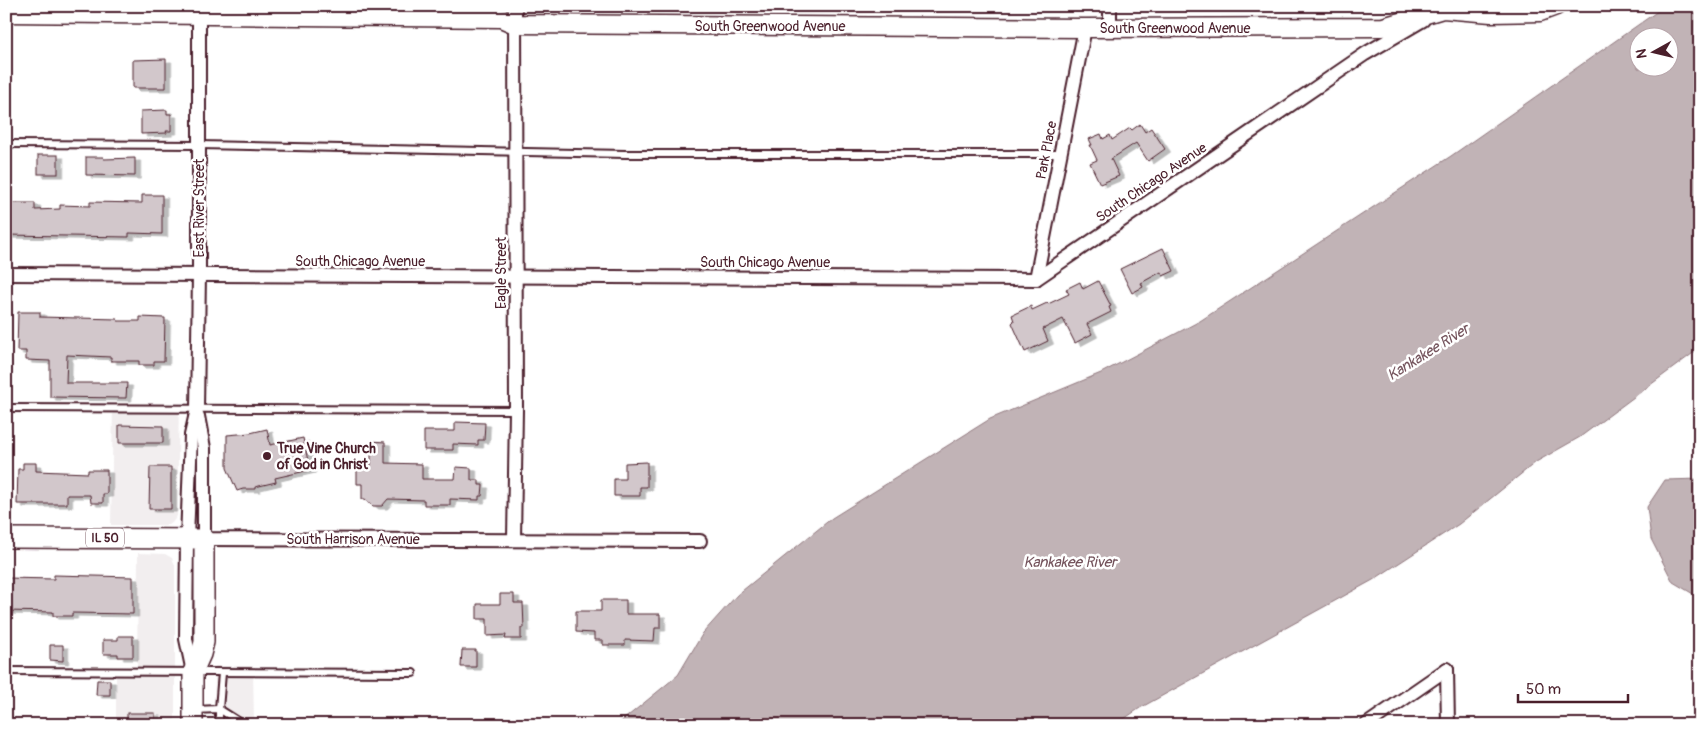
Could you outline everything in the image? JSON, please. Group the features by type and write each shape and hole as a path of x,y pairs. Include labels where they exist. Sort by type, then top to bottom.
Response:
{"main road":[{"name":"South Harrison Avenue","path":"6,538 196,539"},
{"name":"East River Street","path":"193,718 193,672 204,642 196,539"}],"street":[{"name":"Eagle Street","path":"514,539 516,410 515,6"},
{"path":"1110,6 1110,28"},
{"path":"1443,8 1491,13 1540,12 1556,6"},
{"name":"South Greenwood Avenue","path":"6,13 198,11 501,18 515,24 1383,28 1443,8"},
{"name":"South Chicago Avenue","path":"6,274 1036,279 1365,54 1443,8"},
{"name":"East River Street","path":"196,539 204,448 197,409 199,275 198,11"},
{"name":"Park Place","path":"1036,279 1085,28"},
{"name":"East River Street","path":"196,539 191,435 197,409"},
{"name":"South Harrison Avenue","path":"196,539 700,541"},
{"path":"1366,725 1447,668 1448,725"}],"lane":[{"path":"6,144 199,145 625,154 1060,154"},
{"path":"6,408 516,410"},
{"path":"6,671 413,673"},
{"path":"219,725 222,672"},
{"path":"193,718 219,709"},
{"path":"219,709 238,721 238,725"}],"shaded area":[{"path":"113,404 179,404 177,516 168,525 111,525"},
{"path":"138,553 165,554 172,558 175,565 175,725 116,725 116,676 137,676"},
{"path":"215,666 253,666 254,725 214,725"}],"water":[{"name":"Kankakee River","path":"1665,6 1700,6 1700,348 1580,437 1536,462 1459,524 1373,580 1140,708 1115,725 617,725 678,675 703,633 737,595 832,518 990,419 1101,373 1200,321 1451,156 1628,32 1628,78 1678,78 1678,28 1634,28"},
{"path":"1700,479 1700,598 1673,582 1651,539 1647,507 1665,480"}],"building":[{"path":"166,59 166,88 133,88 133,60"},
{"path":"167,110 167,114 171,114 171,131 166,131 167,133 141,134 141,111"},
{"path":"1140,124 1145,132 1151,128 1165,149 1148,161 1136,143 1111,159 1119,176 1100,184 1090,163 1097,160 1089,139 1101,134 1103,139 1110,135 1112,140"},
{"path":"38,155 58,155 58,174 38,174"},
{"path":"86,157 103,157 104,159 135,158 135,176 86,175"},
{"path":"142,195 162,195 162,234 129,233 129,237 6,235 6,203 35,203 35,210 60,209 60,205 90,206 90,202 142,203"},
{"path":"1163,248 1174,271 1163,276 1161,272 1141,283 1143,287 1132,293 1120,269"},
{"path":"1098,281 1111,306 1109,307 1111,312 1087,324 1092,334 1075,343 1063,319 1043,329 1048,341 1025,352 1012,323 1014,321 1012,315 1031,306 1032,310 1069,294 1066,289 1080,282 1083,289"},
{"path":"18,312 40,312 40,317 117,319 118,321 140,321 140,317 165,318 164,361 154,361 154,365 139,365 139,361 111,361 111,357 67,355 66,383 127,383 126,398 50,397 50,361 26,360 26,351 17,351"},
{"path":"455,422 485,423 484,440 478,440 478,445 453,444 453,450 424,450 424,431 455,431"},
{"path":"119,425 163,426 163,443 119,443"},
{"name":"True Vine Church of God in Christ","path":"267,429 270,445 303,438 310,470 275,478 276,482 255,487 255,489 237,491 227,468 227,435"},
{"path":"371,441 385,442 385,463 422,464 422,479 455,479 456,467 471,468 471,480 479,480 479,485 483,485 482,496 479,496 479,500 450,499 450,505 424,505 424,500 388,499 382,506 373,506 365,499 362,499 362,484 357,484 357,464 371,465"},
{"path":"647,462 647,487 640,487 640,496 614,496 614,479 625,479 625,463"},
{"path":"23,463 36,463 36,471 88,473 88,470 107,470 107,494 103,494 103,503 91,503 90,495 67,495 67,504 17,504 18,469 23,469"},
{"path":"150,467 171,467 171,509 149,509"},
{"path":"54,575 133,577 133,614 72,613 72,616 53,616 53,612 6,611 6,578 54,579"},
{"path":"500,594 514,594 514,603 523,603 524,628 521,628 521,639 505,639 506,635 487,636 487,619 477,619 477,604 500,604"},
{"path":"601,600 626,600 626,614 660,614 660,628 655,628 654,641 625,640 625,645 603,645 603,640 594,640 594,633 576,632 576,611 601,611"},
{"path":"118,636 133,636 133,657 103,654 103,640 118,640"},
{"path":"50,645 63,645 63,661 50,660"},
{"path":"462,650 476,650 476,667 461,667"},
{"path":"97,680 110,680 110,695 96,695"},
{"path":"127,713 155,713 155,725 127,725"}],"place":[{"name":"True Vine Church of God in Christ","path":"267,456"}]}
